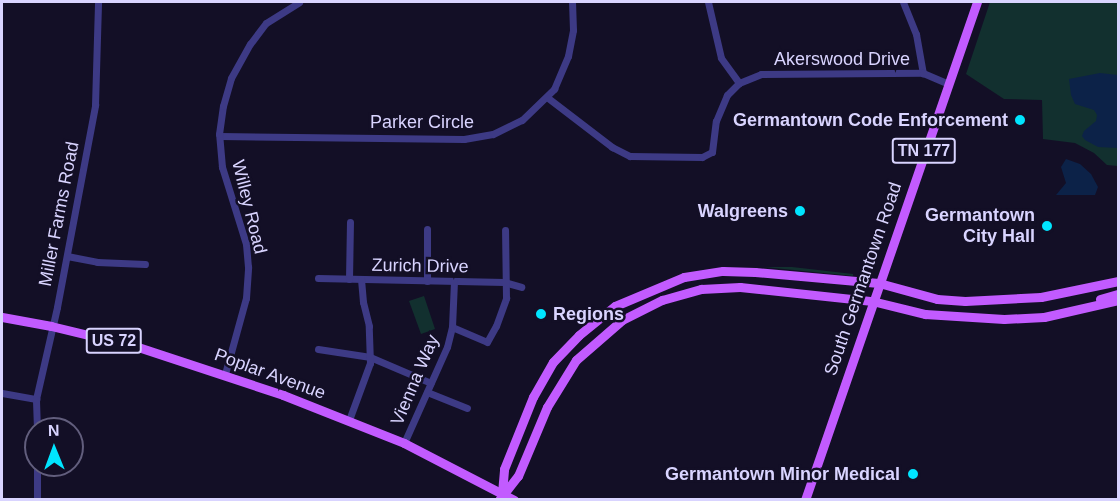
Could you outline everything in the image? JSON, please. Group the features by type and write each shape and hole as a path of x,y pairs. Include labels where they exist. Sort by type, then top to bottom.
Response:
{"main road":[{"name":"South Germantown Road","path":"805,500 977,2"},
{"path":"500,496 504,469 533,397 553,362 579,335 615,306 666,283 707,272 755,272 879,283 937,299 964,301 1041,297 1119,281"},
{"path":"500,496 518,476 547,407 576,360 622,320 662,300 714,287 740,287 872,301 925,314 976,319 1044,317 1119,300"},
{"path":"1081,308 1119,294"},
{"name":"Poplar Avenue","path":"2,317 138,347 225,374 404,443 500,496 514,500"}],"street":[{"name":"Miller Farms Road","path":"37,417 36,399 67,256 95,105 98,2"},
{"name":"Willey Road","path":"225,374 246,298 248,267 246,244 222,167 220,136 224,98 237,65 266,23 298,2"},
{"name":"Parker Circle","path":"220,136 476,138 492,134 522,120 548,98 568,56 573,30 572,2"},
{"path":"548,98 612,147 630,156 702,157 712,153 718,111 727,95 739,84 721,58 708,2"},
{"path":"903,2 916,34 923,74"},
{"name":"Akerswood Drive","path":"739,84 761,74 779,73 923,74 949,84"},
{"path":"349,279 350,222"},
{"path":"427,229 427,281"},
{"name":"Vienna Way","path":"452,327 487,342 506,298 505,230"},
{"path":"67,256 97,262 145,264"},
{"name":"Zurich Drive","path":"318,278 504,282 522,287"},
{"path":"349,420 367,373 370,357 369,326 363,302 361,279"},
{"name":"Vienna Way","path":"404,443 443,359 452,327 454,281"},
{"path":"318,349 370,357 431,383"},
{"path":"427,392 467,408"},
{"path":"2,393 36,399"},
{"path":"37,477 37,500"}],"green space":[{"path":"990,2 1118,2 1118,166 1107,165 1094,153 1075,143 1043,139 1042,100 1004,99 966,74"},
{"path":"764,267 792,267 853,274 853,276"},
{"path":"424,296 435,329 421,334 409,301"}],"water":[{"path":"1100,73 1118,75 1118,148 1098,147 1085,140 1082,136 1084,131 1096,121 1097,115 1094,110 1075,104 1071,95 1069,79"},
{"path":"1066,159 1080,164 1091,174 1098,187 1095,195 1056,195 1066,183 1061,167"}],"place":[{"name":"Germantown Code Enforcement","path":"1020,120"},
{"name":"Walgreens","path":"800,211"},
{"name":"Germantown City Hall","path":"1047,226"},
{"name":"Regions","path":"541,314"},
{"name":"Germantown Minor Medical","path":"913,474"}]}
